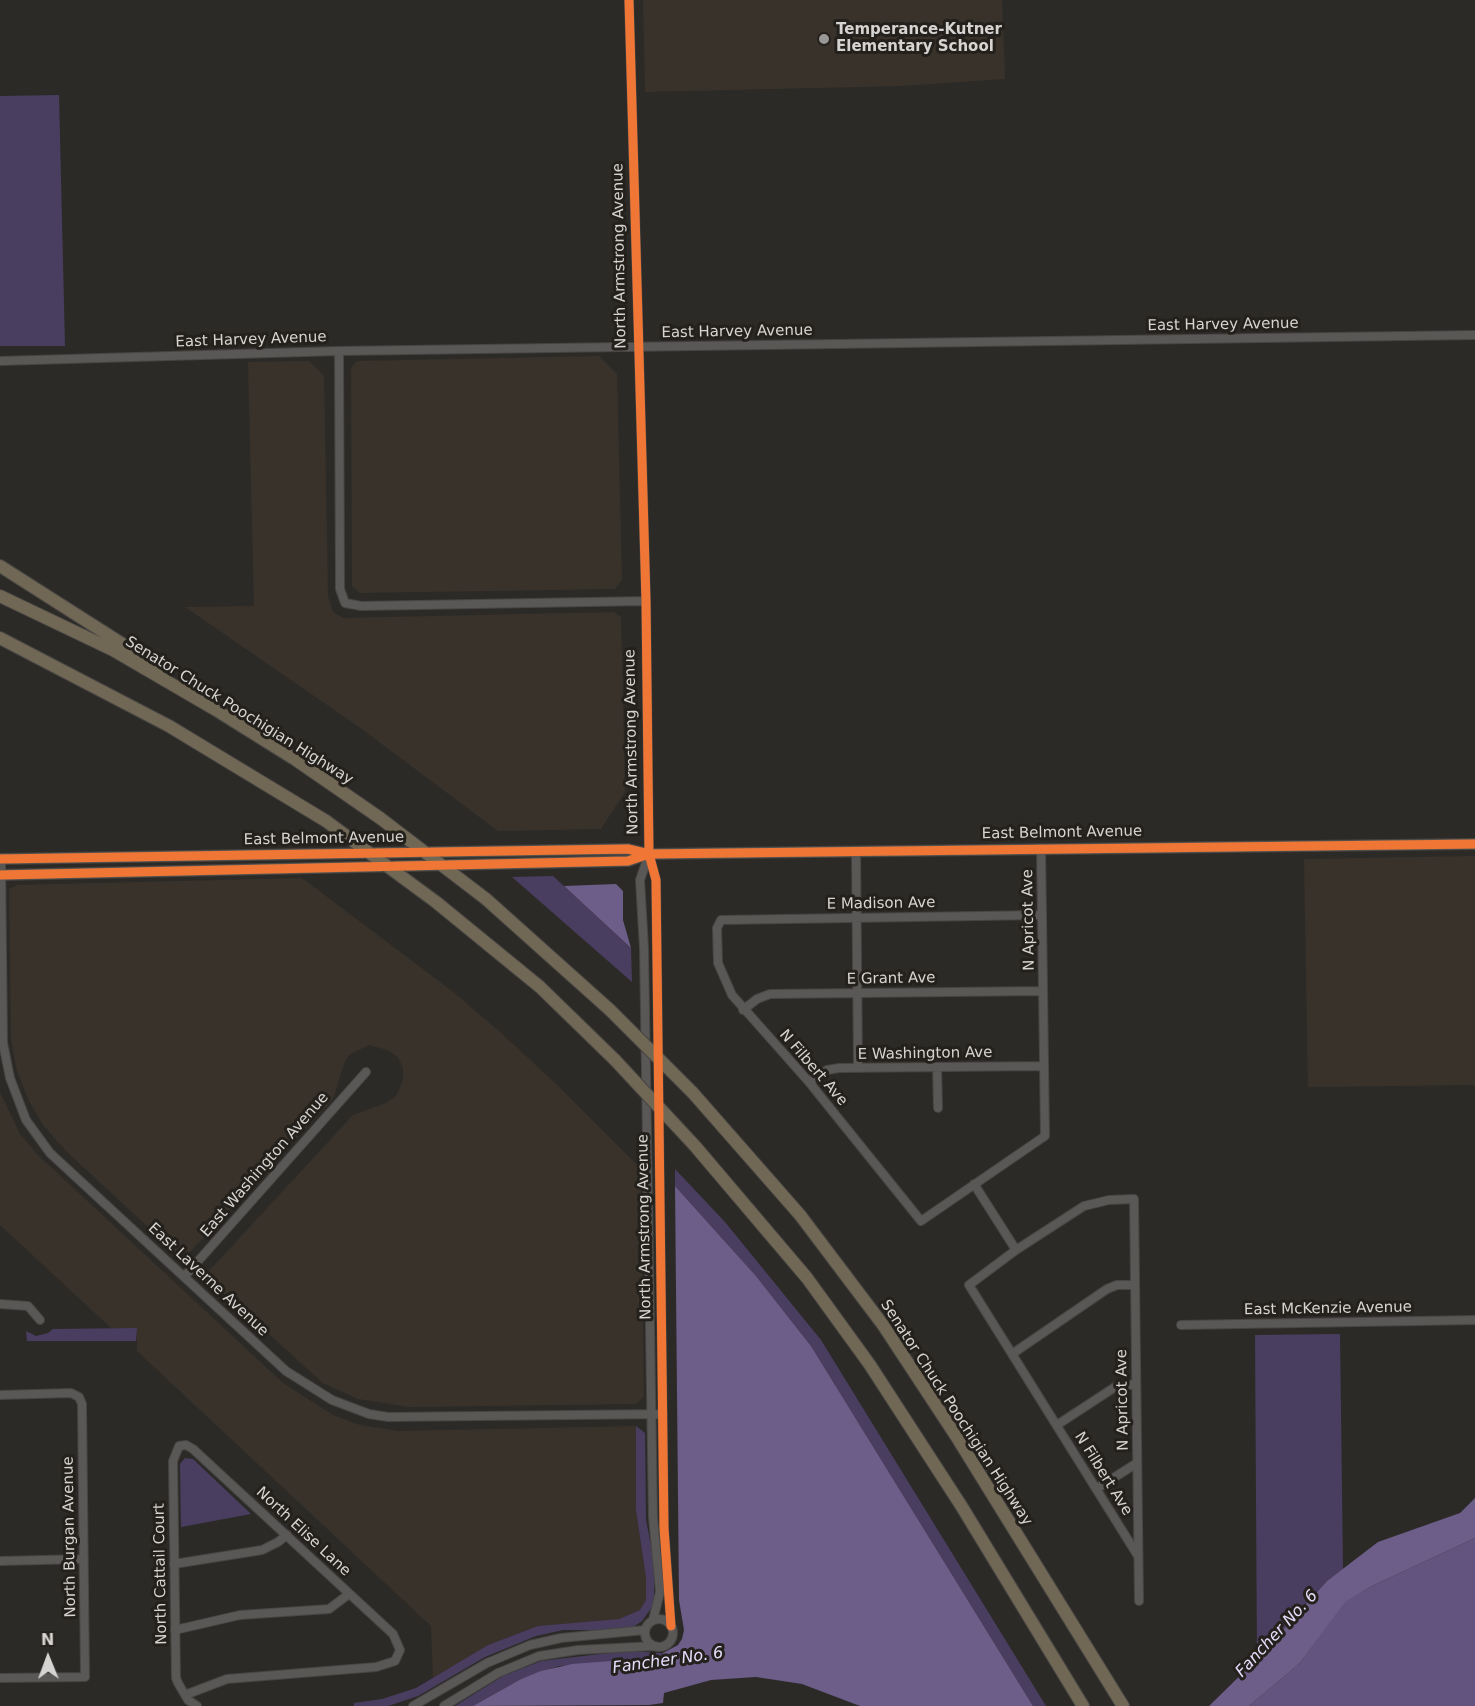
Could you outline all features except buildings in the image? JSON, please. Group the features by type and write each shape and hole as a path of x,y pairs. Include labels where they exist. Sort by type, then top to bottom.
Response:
{"highway":[{"path":"0,566 173,677 216,710"},
{"name":"Senator Chuck Poochigian Highway","path":"0,596 113,650 296,760 380,818 486,899 610,1010 693,1093 793,1207 883,1325 958,1439 1123,1706"},
{"path":"0,638 108,693 215,752 326,821 436,902 540,987 615,1060 695,1146 807,1278 870,1365 955,1497 1083,1706"},
{"path":"0,647 108,693"}],"main road":[{"name":"East Belmont Avenue","path":"0,859 628,849 649,854 1475,844"},
{"name":"East Belmont Avenue","path":"0,875 628,861 649,854"}],"street":[{"name":"North Armstrong Avenue","path":"629,0 637,347 646,601 649,854 656,880 664,1528 671,1626"},
{"name":"East Harvey Avenue","path":"0,361 339,351 1475,335"},
{"path":"339,351 340,589 345,603 361,606 646,601"},
{"name":"N Apricot Ave","path":"974,1184 1045,1136 1041,848"},
{"path":"856,851 858,1068"},
{"name":"North Armstrong Avenue","path":"649,854 640,880 644,948 653,1517 660,1592 653,1620"},
{"name":"East Laverne Avenue","path":"0,859 3,1061 27,1120 51,1153 293,1377 332,1400 369,1414 407,1418 663,1414"},
{"name":"E Madison Ave","path":"721,920 1042,915"},
{"name":"N Filbert Ave","path":"721,920 716,936 718,963 732,995 809,1082 921,1221 974,1184"},
{"name":"E Grant Ave","path":"743,1010 757,999 770,994 1043,991"},
{"name":"E Washington Ave","path":"809,1082 827,1070 1044,1066"},
{"path":"937,1067 938,1108"},
{"name":"East Washington Avenue","path":"184,1277 366,1072"},
{"path":"974,1184 1016,1250"},
{"name":"N Apricot Ave","path":"1016,1250 1084,1206 1109,1200 1134,1198 1139,1601"},
{"name":"N Filbert Ave","path":"1016,1250 969,1285 1138,1556"},
{"path":"1012,1354 1107,1289 1117,1285 1135,1285"},
{"path":"0,1304 28,1306 40,1320"},
{"name":"East McKenzie Avenue","path":"1181,1325 1475,1320"},
{"path":"1057,1425 1116,1387 1136,1384"},
{"name":"North Burgan Avenue","path":"0,1395 71,1393 79,1397 82,1404 85,1677 0,1678"},
{"name":"North Elise Lane","path":"179,1446 186,1445 194,1449 393,1634 400,1650 395,1661 376,1667 227,1679 186,1700"},
{"name":"North Cattail Court","path":"179,1446 173,1461 176,1678 186,1700"},
{"path":"1096,1489 1137,1463"},
{"path":"174,1564 262,1550 279,1542 287,1535"},
{"path":"0,1561 84,1559"},
{"path":"175,1630 240,1615 329,1609 349,1594"},
{"path":"444,1706 498,1673 539,1656 578,1650 655,1646 669,1643 673,1635 671,1626 661,1619 653,1620 645,1630 646,1638 655,1646"},
{"path":"413,1706 487,1663 530,1645 561,1638 645,1630"},
{"path":"186,1700 197,1706"}],"shaded area":[{"name":"Temperance-Kutner Elementary School","path":"643,0 1002,0 1005,79 901,86 645,92"},
{"path":"59,95 65,346 0,346 0,96"},
{"path":"599,356 617,374 622,580 615,589 360,593 352,586 351,368 357,361"},
{"path":"309,361 324,376 328,596 333,612 343,618 614,612 621,617 625,792 601,829 498,831 359,727 185,607 254,606 248,362"},
{"path":"1475,856 1475,1085 1308,1087 1304,859"},
{"path":"553,876 631,948 632,982 512,877"},
{"path":"302,878 452,991 500,1032 641,1169 644,1397 636,1404 409,1407 358,1399 323,1383 209,1280 209,1271 353,1115 386,1103 396,1096 403,1080 403,1068 398,1057 387,1050 369,1045 349,1055 333,1099 190,1252 176,1253 66,1151 43,1125 29,1101 17,1071 11,1040 9,889 17,885"},
{"path":"0,1092 20,1134 38,1155 283,1383 333,1415 360,1425 398,1431 636,1426 636,1510 646,1578 646,1600 640,1610 619,1619 538,1626 488,1645 433,1679 431,1626 137,1351 137,1328 111,1328 0,1225"},
{"path":"675,1169 725,1222 821,1340 1046,1706 1033,1706 811,1346 756,1276 675,1186"},
{"path":"137,1328 136,1341 27,1341 26,1331 36,1336 53,1329"},
{"path":"1340,1334 1343,1569 1327,1581 1257,1659 1255,1335"},
{"path":"636,1426 645,1433 646,1520 654,1561 654,1599 652,1607 642,1621 633,1627 619,1630 563,1630 536,1636 485,1657 418,1696 388,1706 354,1706 354,1703 382,1699 416,1688 488,1645 538,1626 619,1619 640,1610 646,1600 646,1578 636,1510"},
{"path":"185,1458 193,1459 251,1514 181,1527 180,1464"},
{"path":"1475,1538 1475,1706 1249,1706 1300,1663 1344,1602 1372,1586"},
{"path":"626,1651 663,1653 662,1657 559,1666 521,1679 473,1706 455,1706 503,1676 541,1661"}],"water":[{"path":"616,884 623,891 623,920 631,948 564,886"},
{"name":"Fancher No. 6","path":"675,1186 756,1276 811,1346 1033,1706 860,1706 802,1684 756,1677 711,1680 664,1693 663,1703 649,1705 473,1706 521,1679 541,1671 572,1664 662,1657 663,1653 678,1645 682,1639 684,1630 679,1600"},
{"path":"1475,1498 1475,1538 1372,1586 1345,1602 1300,1663 1249,1706 1209,1706 1257,1659 1327,1581 1378,1542 1460,1513"}],"cycle path":[{"path":"629,0 646,601 649,854 656,880 664,1528 671,1626"},
{"path":"0,859 628,849 649,854 1475,844"},
{"path":"0,875 628,861 649,854"}],"place":[{"name":"Temperance-Kutner Elementary School","path":"824,39"}]}
